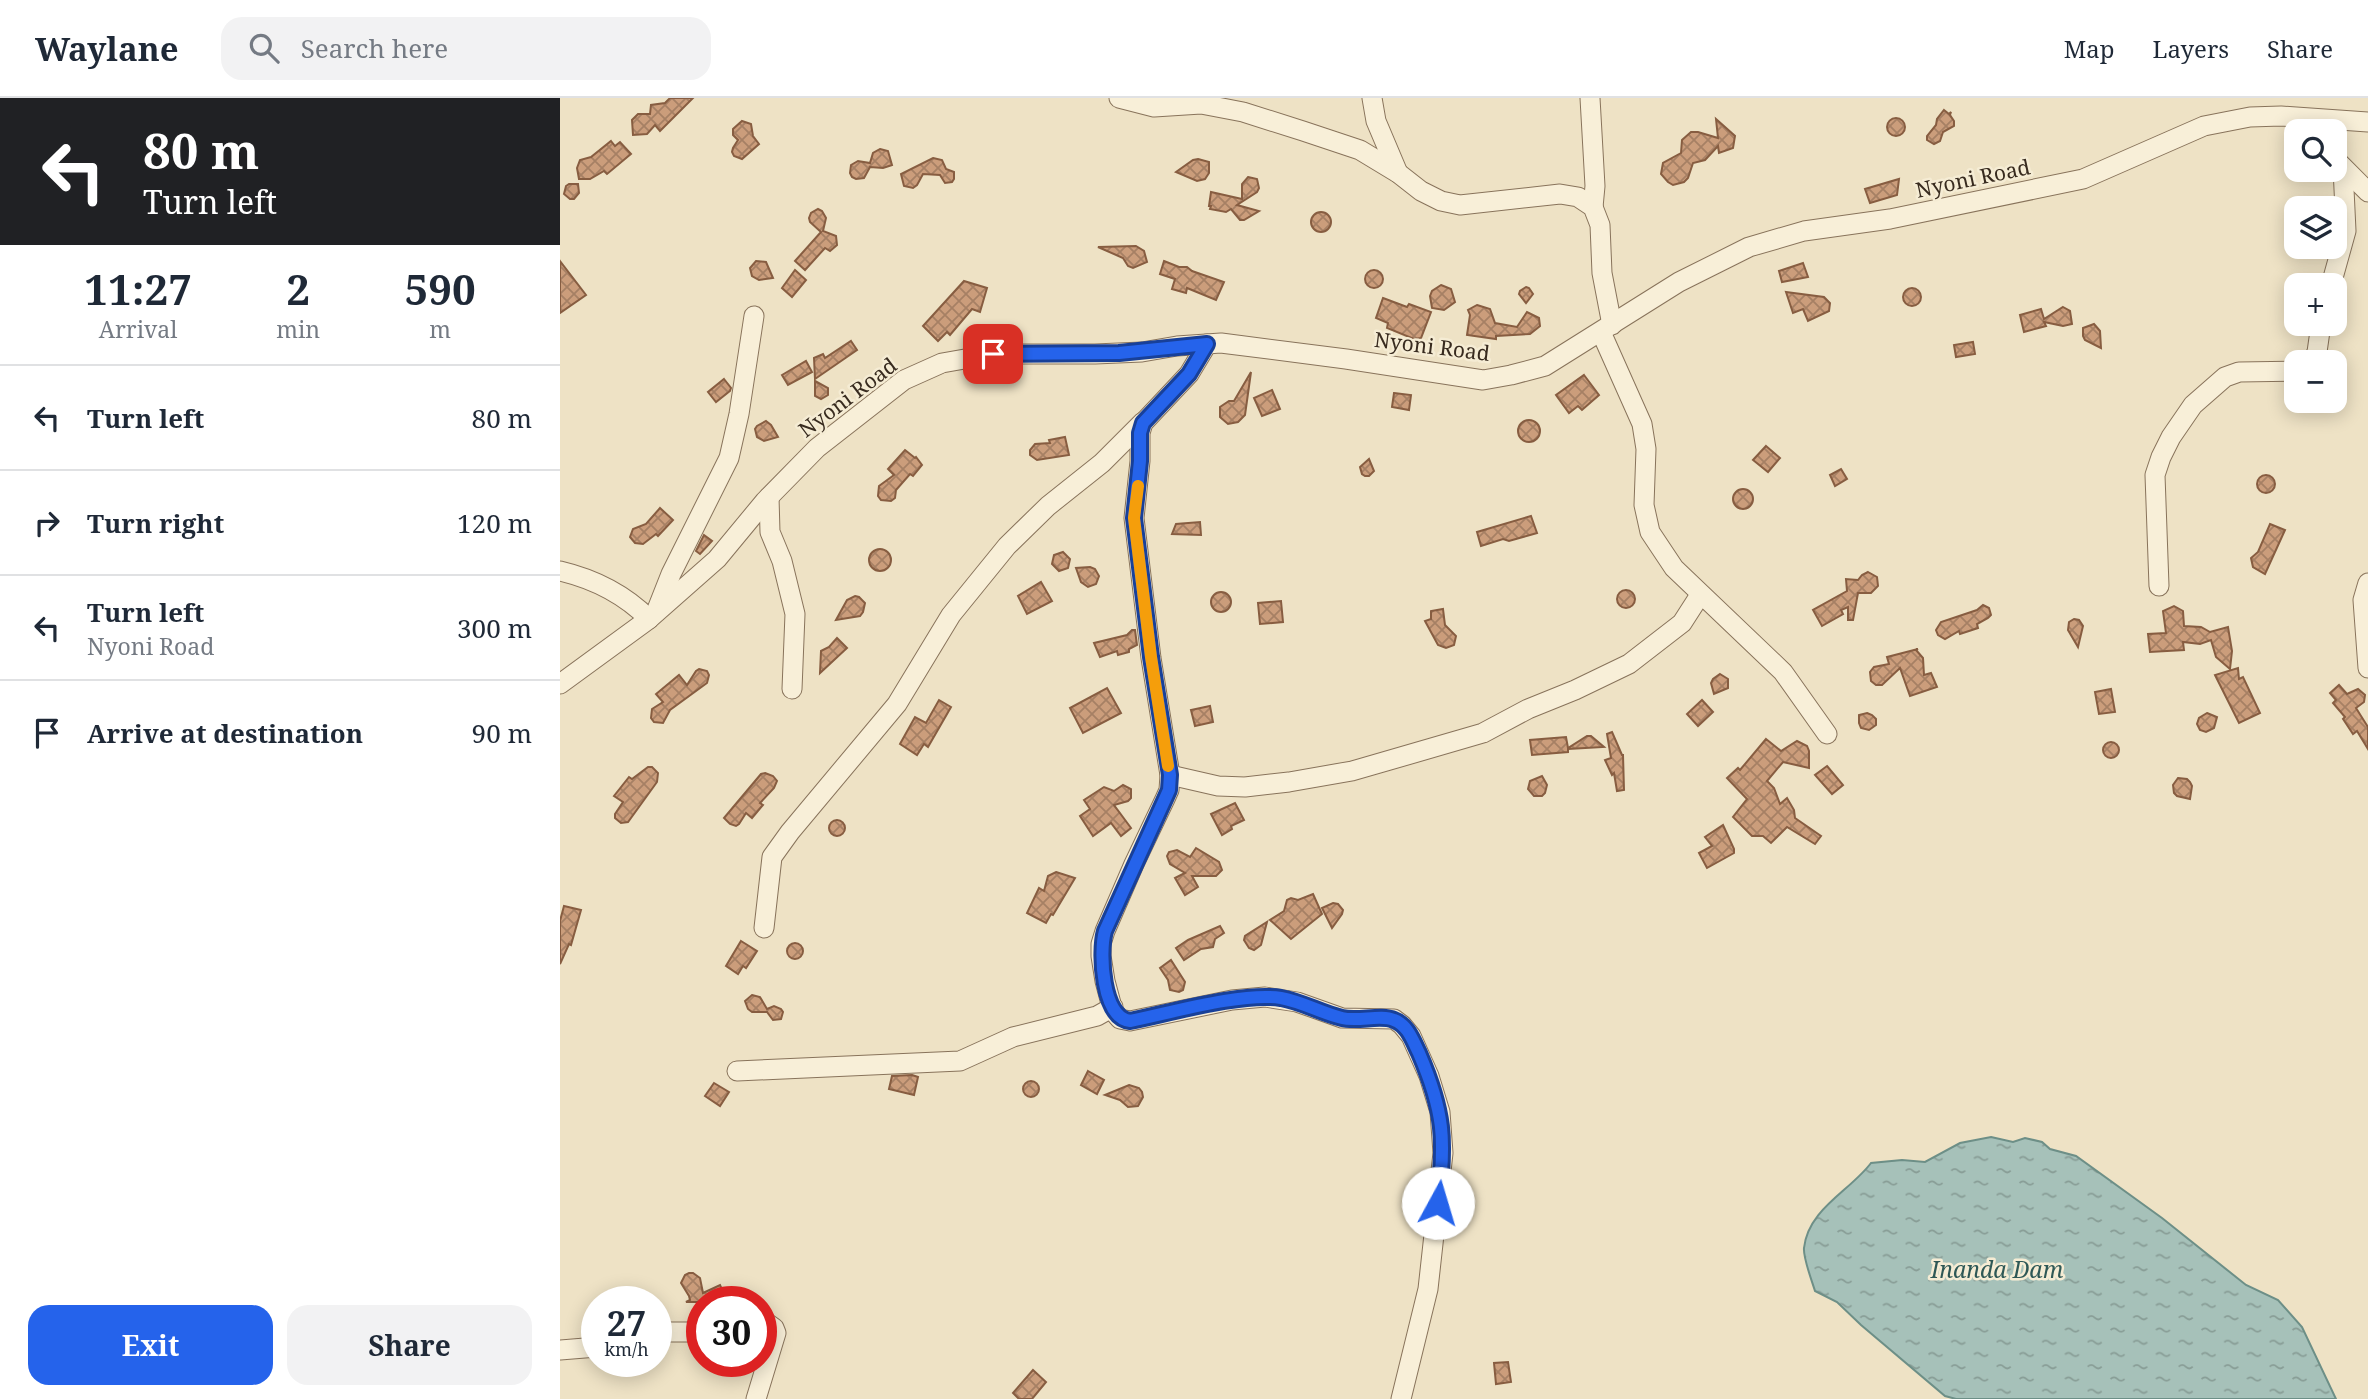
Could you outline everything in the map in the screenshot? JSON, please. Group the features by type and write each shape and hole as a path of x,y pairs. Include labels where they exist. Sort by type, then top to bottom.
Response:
{"street":[{"path":"1119,98 1154,107 1201,104 1243,112 1360,150 1441,201 1460,205 1560,194 1578,197 1592,207 1600,225 1607,329 1642,424 1646,449 1644,505 1650,532 1674,568 1783,673 1827,734"},
{"path":"1373,98 1376,121 1398,173"},
{"path":"1590,98 1595,186 1592,207"},
{"name":"Nyoni Road","path":"560,684 652,616 717,559 769,497 817,448 904,380 942,363 993,354 1119,353 1207,344 1255,346 1483,380 1545,366 1679,282 1749,247 1804,231 1890,219 2082,179 2204,125 2250,117 2284,122"},
{"name":"Nyoni Road","path":"2347,123 2368,122"},
{"path":"2347,171 2368,192"},
{"path":"2334,273 2346,231 2341,182"},
{"path":"560,571 610,589 652,616 729,458 739,414 754,316"},
{"path":"764,928 772,857 897,704 951,615 1007,545 1048,506 1102,463 1189,374 1207,344"},
{"path":"2159,586 2155,475 2171,437 2193,405 2225,377 2239,372 2284,371"},
{"path":"1158,406 1143,423 1140,433 1134,518 1151,657 1170,775 1169,790 1105,931 1101,944 1105,981 1113,1011 1120,1019 1130,1021 1232,1000 1279,998 1342,1018 1394,1019 1411,1037 1429,1076 1440,1112 1443,1153 1428,1289 1401,1399"},
{"path":"769,497 770,532 782,561 795,614 792,689"},
{"path":"2368,583 2363,600 2368,668"},
{"path":"1170,775 1219,786 1245,787 1289,782 1352,771 1483,733 1528,709 1629,664 1682,623 1700,595"},
{"path":"737,1071 960,1061 1013,1037 1097,1016 1113,1007"},
{"path":"560,1350 581,1348"},
{"path":"757,1399 763,1377"}],"water":[{"name":"Inanda Dam","path":"1991,1137 2013,1142 2025,1138 2076,1156 2162,1218 2246,1285 2278,1300 2302,1327 2336,1399 1956,1399 1945,1396 1837,1302 1815,1291 1804,1248 1807,1234 1821,1211 1871,1163 1902,1160 1925,1162 1960,1143"}],"building":[{"path":"670,98 693,98 660,131 655,125 647,134 633,135 632,120 638,114 650,114 651,105 665,103"},
{"path":"1944,110 1949,114 1951,112 1954,126 1943,132 1940,141 1934,144 1927,140 1927,136"},
{"path":"1896,118 1902,121 1905,127 1902,133 1896,136 1890,133 1887,127 1890,121"},
{"path":"1716,119 1735,136 1733,148 1719,153 1718,146 1705,160 1693,163 1684,182 1673,185 1668,182 1661,174 1663,163 1681,153 1682,140 1691,132 1718,138"},
{"path":"742,121 751,124 753,136 759,144 742,159 734,156 732,152 738,140 733,135 733,129"},
{"path":"611,141 615,146 620,142 631,154 607,174 604,171 590,179 579,179 577,168 580,160 591,157"},
{"path":"880,149 888,151 892,165 883,168 870,167 864,178 852,177 851,165 858,161 870,163 873,153"},
{"path":"933,158 942,160 946,169 954,172 952,182 945,183 940,175 923,174 913,188 904,186 901,174"},
{"path":"1193,160 1209,162 1209,173 1205,179 1197,181 1176,172"},
{"path":"1248,177 1257,179 1259,188 1237,205 1259,211 1240,220 1231,209 1226,212 1210,209 1211,192 1242,199 1242,184"},
{"path":"1899,179 1897,195 1870,203 1865,189"},
{"path":"569,184 578,184 579,193 574,199 564,194"},
{"path":"818,209 826,218 823,231 836,236 837,245 830,251 825,248 805,270 795,261 821,232 809,218 811,213"},
{"path":"1317,212 1325,212 1331,222 1325,232 1317,232 1311,226 1311,218"},
{"path":"1136,246 1144,251 1147,262 1133,268 1128,266 1123,258 1098,247"},
{"path":"560,261 586,295 560,313"},
{"path":"756,261 766,262 773,278 759,280 752,276 750,268"},
{"path":"1164,261 1224,282 1216,300 1187,288 1186,293 1172,289 1175,279 1160,274"},
{"path":"1803,263 1808,277 1782,282 1779,271"},
{"path":"795,270 806,280 792,297 782,288"},
{"path":"1374,270 1380,273 1383,279 1380,285 1374,288 1368,285 1365,279 1368,273"},
{"path":"964,281 987,288 980,312 972,309 950,335 947,332 938,341 923,326"},
{"path":"1441,285 1451,289 1455,302 1444,310 1432,308 1430,296 1432,291"},
{"path":"1526,287 1533,294 1526,303 1519,294"},
{"path":"1912,288 1918,291 1921,297 1918,303 1912,306 1906,303 1903,297 1906,291"},
{"path":"1786,292 1824,297 1830,303 1829,311 1808,321 1803,309 1793,313"},
{"path":"1383,298 1431,312 1421,338 1414,339 1387,328 1388,323 1376,318"},
{"path":"1477,305 1490,309 1495,323 1517,327 1527,312 1539,318 1540,326 1530,334 1496,336 1496,339 1467,335 1470,315 1468,310"},
{"path":"2063,307 2070,311 2072,324 2063,326 2044,322 2046,326 2024,332 2020,315 2041,309 2044,319"},
{"path":"2094,324 2100,331 2101,348 2085,340 2083,336 2083,328"},
{"path":"851,341 857,350 815,379 814,358 823,354 825,358"},
{"path":"1973,342 1975,354 1956,357 1954,345"},
{"path":"806,361 812,372 788,385 782,375"},
{"path":"1251,372 1245,415 1238,422 1228,424 1220,417 1220,407 1234,401"},
{"path":"1584,375 1599,395 1582,410 1578,406 1569,413 1556,395"},
{"path":"724,379 731,388 730,391 716,402 708,392"},
{"path":"815,381 828,388 828,395 821,399 815,396"},
{"path":"1272,390 1280,409 1262,416 1254,398"},
{"path":"1394,393 1411,395 1409,410 1392,407"},
{"path":"1529,420 1537,423 1540,431 1537,439 1529,442 1521,439 1518,431 1521,423"},
{"path":"766,421 778,437 764,441 757,437 755,429"},
{"path":"1065,437 1069,455 1037,460 1030,455 1035,444 1050,443 1049,440"},
{"path":"1766,446 1780,458 1768,472 1753,460"},
{"path":"905,450 922,465 896,490 895,498 891,501 881,500 878,496 879,486 894,475 888,469"},
{"path":"1369,459 1374,471 1365,476 1360,467"},
{"path":"1841,469 1847,479 1835,486 1830,475"},
{"path":"2262,475 2270,475 2275,484 2273,491 2262,493 2257,488 2257,480"},
{"path":"1743,489 1750,492 1753,499 1750,506 1743,509 1736,506 1733,499 1736,492"},
{"path":"660,508 673,520 658,536 656,534 643,544 635,543 630,537 633,529 646,524"},
{"path":"1531,516 1537,533 1481,546 1477,532"},
{"path":"1200,522 1201,535 1172,534 1176,524"},
{"path":"2270,524 2285,530 2265,574 2253,567 2251,558 2258,552"},
{"path":"704,535 712,541 700,554 696,551"},
{"path":"880,549 890,556 891,560 884,570 880,571 870,564 869,560 876,550"},
{"path":"1063,552 1070,559 1068,568 1059,571 1052,564 1054,555"},
{"path":"1076,568 1095,569 1099,576 1096,584 1088,587 1081,582"},
{"path":"1868,572 1877,577 1878,586 1871,593 1858,593 1853,620 1848,620 1848,607 1841,610 1843,614 1822,626 1813,610 1847,591 1846,579 1858,580"},
{"path":"1041,582 1052,601 1027,614 1018,596"},
{"path":"1626,590 1632,593 1635,599 1632,605 1626,608 1620,605 1617,599 1620,593"},
{"path":"1217,592 1225,592 1231,602 1225,612 1217,612 1211,606 1211,598"},
{"path":"855,596 865,603 860,616 836,620 847,600"},
{"path":"1281,601 1283,622 1260,624 1258,603"},
{"path":"1983,605 1989,608 1991,615 1977,624 1978,628 1960,634 1959,631 1945,639 1938,635 1936,630 1941,622 1977,610"},
{"path":"2174,606 2183,611 2184,626 2201,627 2210,632 2228,627 2232,651 2230,669 2216,657 2211,640 2200,644 2183,642 2184,650 2150,652 2148,634 2166,633 2163,611"},
{"path":"1443,609 1445,625 1456,636 1454,645 1446,648 1438,645 1425,621 1431,619 1431,611"},
{"path":"2079,620 2083,626 2078,647 2068,630 2069,622"},
{"path":"1135,630 1137,645 1129,649 1129,652 1118,655 1117,651 1100,657 1094,643 1127,635"},
{"path":"837,638 847,648 820,673 821,651"},
{"path":"1918,649 1916,650 1923,658 1924,675 1931,673 1937,687 1910,696 1900,668 1882,685 1871,681 1870,672 1874,667 1889,664 1887,657"},
{"path":"2238,668 2239,679 2243,677 2260,713 2239,723 2215,675"},
{"path":"699,669 707,671 707,683 670,710 663,723 654,722 651,718 652,709 663,702 656,694 679,675 687,685"},
{"path":"1720,674 1728,679 1728,688 1714,694 1711,683"},
{"path":"2339,685 2347,694 2358,689 2365,695 2364,702 2356,708 2368,727 2368,749 2357,731 2353,734 2343,719 2345,717 2333,703 2336,700 2330,693"},
{"path":"1107,688 1121,713 1083,733 1070,708"},
{"path":"2111,689 2115,712 2099,714 2095,692"},
{"path":"939,700 951,707 928,747 924,744 917,755 900,744 915,717 926,723"},
{"path":"1702,700 1713,712 1698,726 1687,714"},
{"path":"1210,706 1213,722 1195,726 1191,710"},
{"path":"1867,713 1876,719 1876,725 1869,730 1861,728 1859,723 1859,715"},
{"path":"2207,713 2217,717 2214,728 2206,732 2200,730 2197,724 2199,718"},
{"path":"1612,732 1623,755 1624,790 1617,791 1614,773 1612,775 1605,760 1611,758 1607,734"},
{"path":"1591,736 1604,747 1532,755 1530,740 1566,737 1568,748"},
{"path":"1766,739 1781,751 1797,741 1807,746 1809,768 1783,762 1767,781 1774,788 1780,804 1787,798 1795,818 1821,836 1815,844 1787,827 1771,843 1763,836 1752,836 1733,817 1747,799 1727,778 1738,768 1740,770"},
{"path":"2111,742 2119,750 2111,758 2103,750"},
{"path":"1827,766 1843,785 1832,794 1815,775"},
{"path":"648,767 658,773 657,782 628,822 621,823 615,818 615,814 623,802 614,796 629,777 632,779"},
{"path":"765,773 777,781 760,803 763,805 752,818 746,813 739,824 730,824 724,818 761,774"},
{"path":"1542,776 1547,785 1545,793 1542,796 1534,796 1528,789 1530,781"},
{"path":"2178,778 2190,782 2190,799 2174,793 2173,785"},
{"path":"1123,785 1131,789 1131,798 1114,805 1131,828 1121,836 1111,823 1093,836 1080,816 1090,809 1084,800 1104,787 1114,791"},
{"path":"1235,803 1244,820 1231,826 1232,829 1222,835 1211,814"},
{"path":"837,820 845,828 837,836 829,828"},
{"path":"1723,825 1734,853 1707,868 1699,853 1712,846 1705,837"},
{"path":"1196,848 1219,862 1222,870 1216,876 1192,876 1198,887 1185,895 1175,878 1185,873 1170,864 1167,856 1169,852 1177,850 1190,857"},
{"path":"1056,872 1075,878 1046,923 1027,913 1039,888 1044,891 1048,876"},
{"path":"1313,894 1322,914 1291,939 1270,920 1284,911 1287,900 1298,900"},
{"path":"1333,903 1343,910 1332,928 1322,908"},
{"path":"564,906 581,910 571,945 569,944 560,964 560,921"},
{"path":"1267,922 1261,945 1254,950 1249,948 1244,940 1245,936"},
{"path":"1220,926 1224,933 1215,939 1213,947 1201,949 1184,960 1176,948"},
{"path":"741,941 757,951 746,968 743,966 738,974 726,966"},
{"path":"792,943 798,943 803,951 801,957 792,959 787,954 787,948"},
{"path":"1171,960 1185,982 1183,990 1179,992 1170,990 1168,980 1160,968"},
{"path":"752,995 760,997 767,1009 774,1006 781,1009 781,1019 773,1020 767,1012 752,1012 748,1009 745,1001"},
{"path":"1088,1071 1104,1080 1097,1094 1081,1085"},
{"path":"892,1076 918,1077 914,1095 889,1089"},
{"path":"1031,1081 1037,1083 1037,1095 1031,1097 1025,1095 1023,1089 1025,1083"},
{"path":"714,1083 729,1092 720,1106 705,1096"},
{"path":"1129,1085 1142,1092 1143,1097 1138,1106 1128,1107 1120,1100 1105,1095"},
{"path":"693,1273 700,1278 702,1286 686,1286 686,1291 681,1283 685,1275"},
{"path":"1508,1362 1511,1382 1496,1384 1494,1363"},
{"path":"1033,1370 1046,1382 1032,1399 1019,1399 1013,1393"}],"slow traffic":[{"path":"1138,486 1134,518 1168,766"}],"route":[{"path":"993,354 1142,352 1207,344 1189,374 1143,423 1140,433 1134,518 1151,657 1170,775 1169,790 1134,864 1101,944 1105,981 1113,1011 1120,1019 1130,1021 1232,1000 1265,997 1297,1002 1351,1020 1394,1019 1411,1037 1429,1076 1440,1112 1443,1153 1438,1203"}]}
